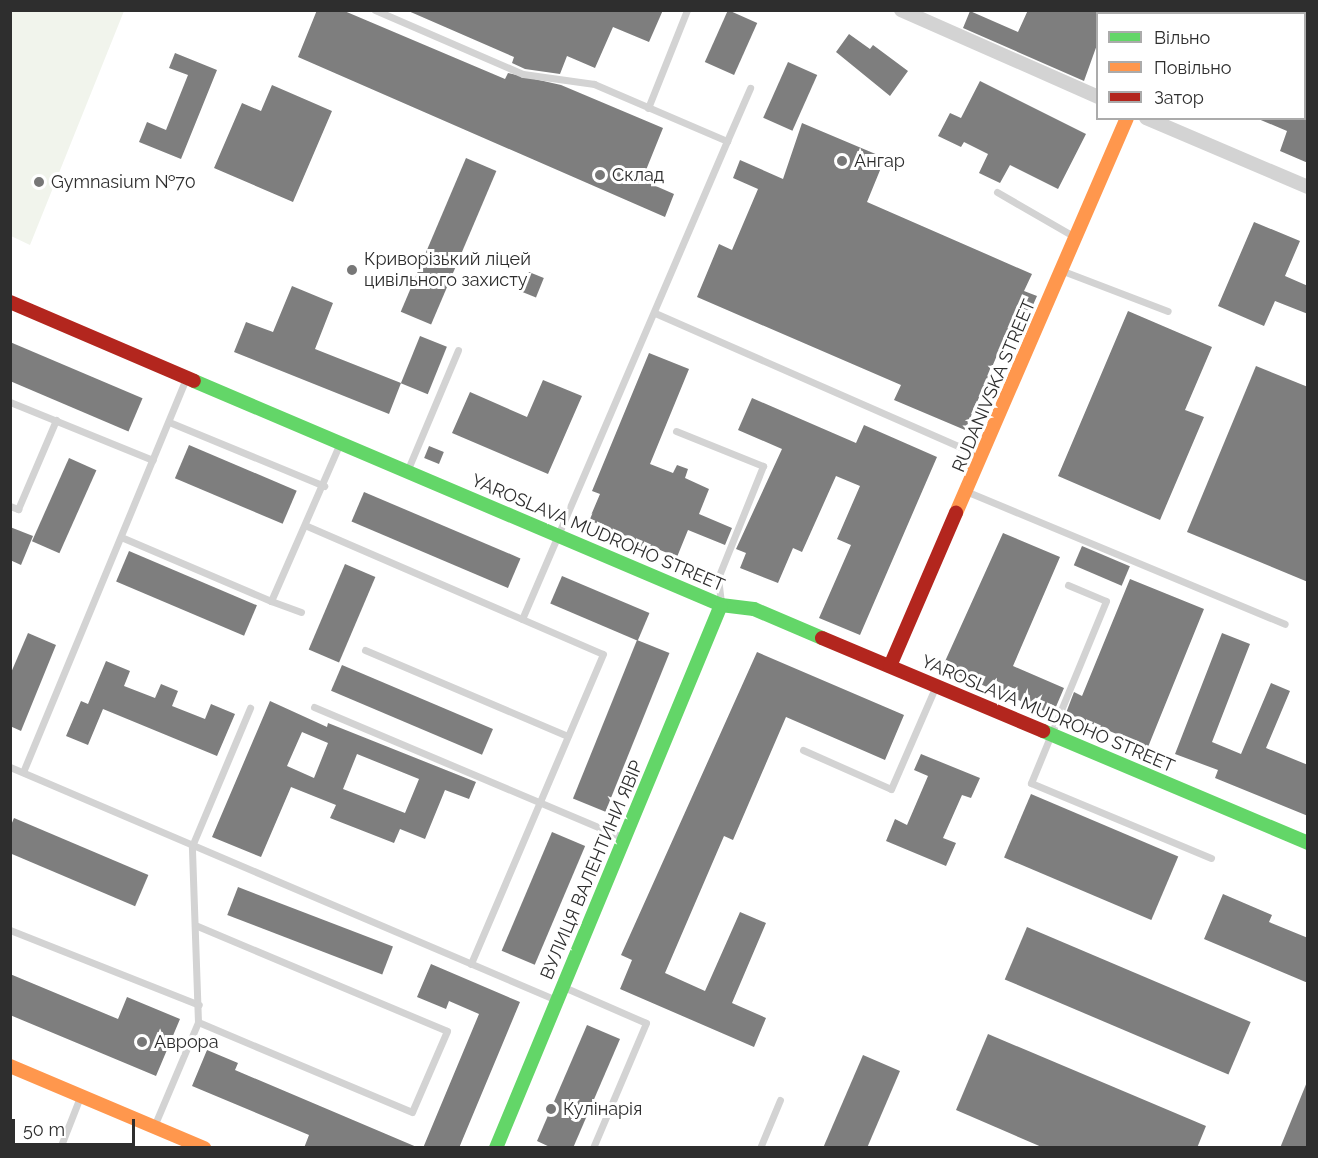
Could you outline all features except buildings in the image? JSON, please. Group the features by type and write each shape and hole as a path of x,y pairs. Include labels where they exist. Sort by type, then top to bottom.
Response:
{"street":[{"path":"901,10 1096,96"},
{"name":"RUDANIVSKA STREET","path":"890,666 984,457 1126,120"},
{"path":"1151,120 1308,187"},
{"name":"YAROSLAVA MUDROHO STREET","path":"10,302 721,605 754,609 1308,843"},
{"name":"ВУЛИЦЯ ВАЛЕНТИНИ ЯВІР","path":"496,1148 721,605"},
{"path":"10,1066 204,1148"}],"lane":[{"path":"375,10 523,74 594,84 727,141"},
{"path":"648,108 687,10"},
{"path":"522,620 560,537 750,87"},
{"path":"997,192 1077,238"},
{"path":"1063,271 1168,311"},
{"path":"655,313 984,457"},
{"path":"406,471 458,350"},
{"path":"23,772 186,377"},
{"path":"10,402 153,460"},
{"path":"10,506 18,509 56,420"},
{"path":"169,422 324,486"},
{"path":"676,431 763,466 718,578 721,605"},
{"path":"272,601 307,526 340,443"},
{"path":"968,492 1285,624"},
{"path":"307,526 603,654 471,964"},
{"path":"121,537 302,612"},
{"path":"1068,585 1106,601 1031,783 1211,858"},
{"path":"365,650 568,736"},
{"path":"802,750 891,789 936,686"},
{"path":"314,707 625,838"},
{"path":"154,1126 198,1022 192,846 250,708"},
{"path":"10,767 557,1000"},
{"path":"195,925 447,1031 412,1112 198,1022"},
{"path":"10,930 199,1005"},
{"path":"563,986 646,1023 594,1148"},
{"path":"60,1148 81,1096"},
{"path":"760,1148 780,1100"}],"shaded area":[{"name":"Gymnasium №70","path":"10,11 124,11 30,245 11,236"}],"traffic: fast":[{"path":"194,381 721,605 754,609 822,638"},
{"path":"496,1148 721,605"},
{"path":"1043,731 1308,843"}],"traffic: slow":[{"path":"956,513 1126,120"},
{"path":"10,1066 204,1148"}],"traffic: jam":[{"path":"10,302 194,381"},
{"path":"890,666 956,513"},
{"path":"822,638 1043,731"}],"place":[{"name":"Ангар","path":"842,161"},
{"name":"Склад","path":"600,175"},
{"name":"Gymnasium №70","path":"39,182"},
{"name":"Криворізький ліцей цивільного захисту","path":"352,270"},
{"name":"Аврора","path":"142,1042"},
{"name":"Кулінарія","path":"551,1109"}]}
